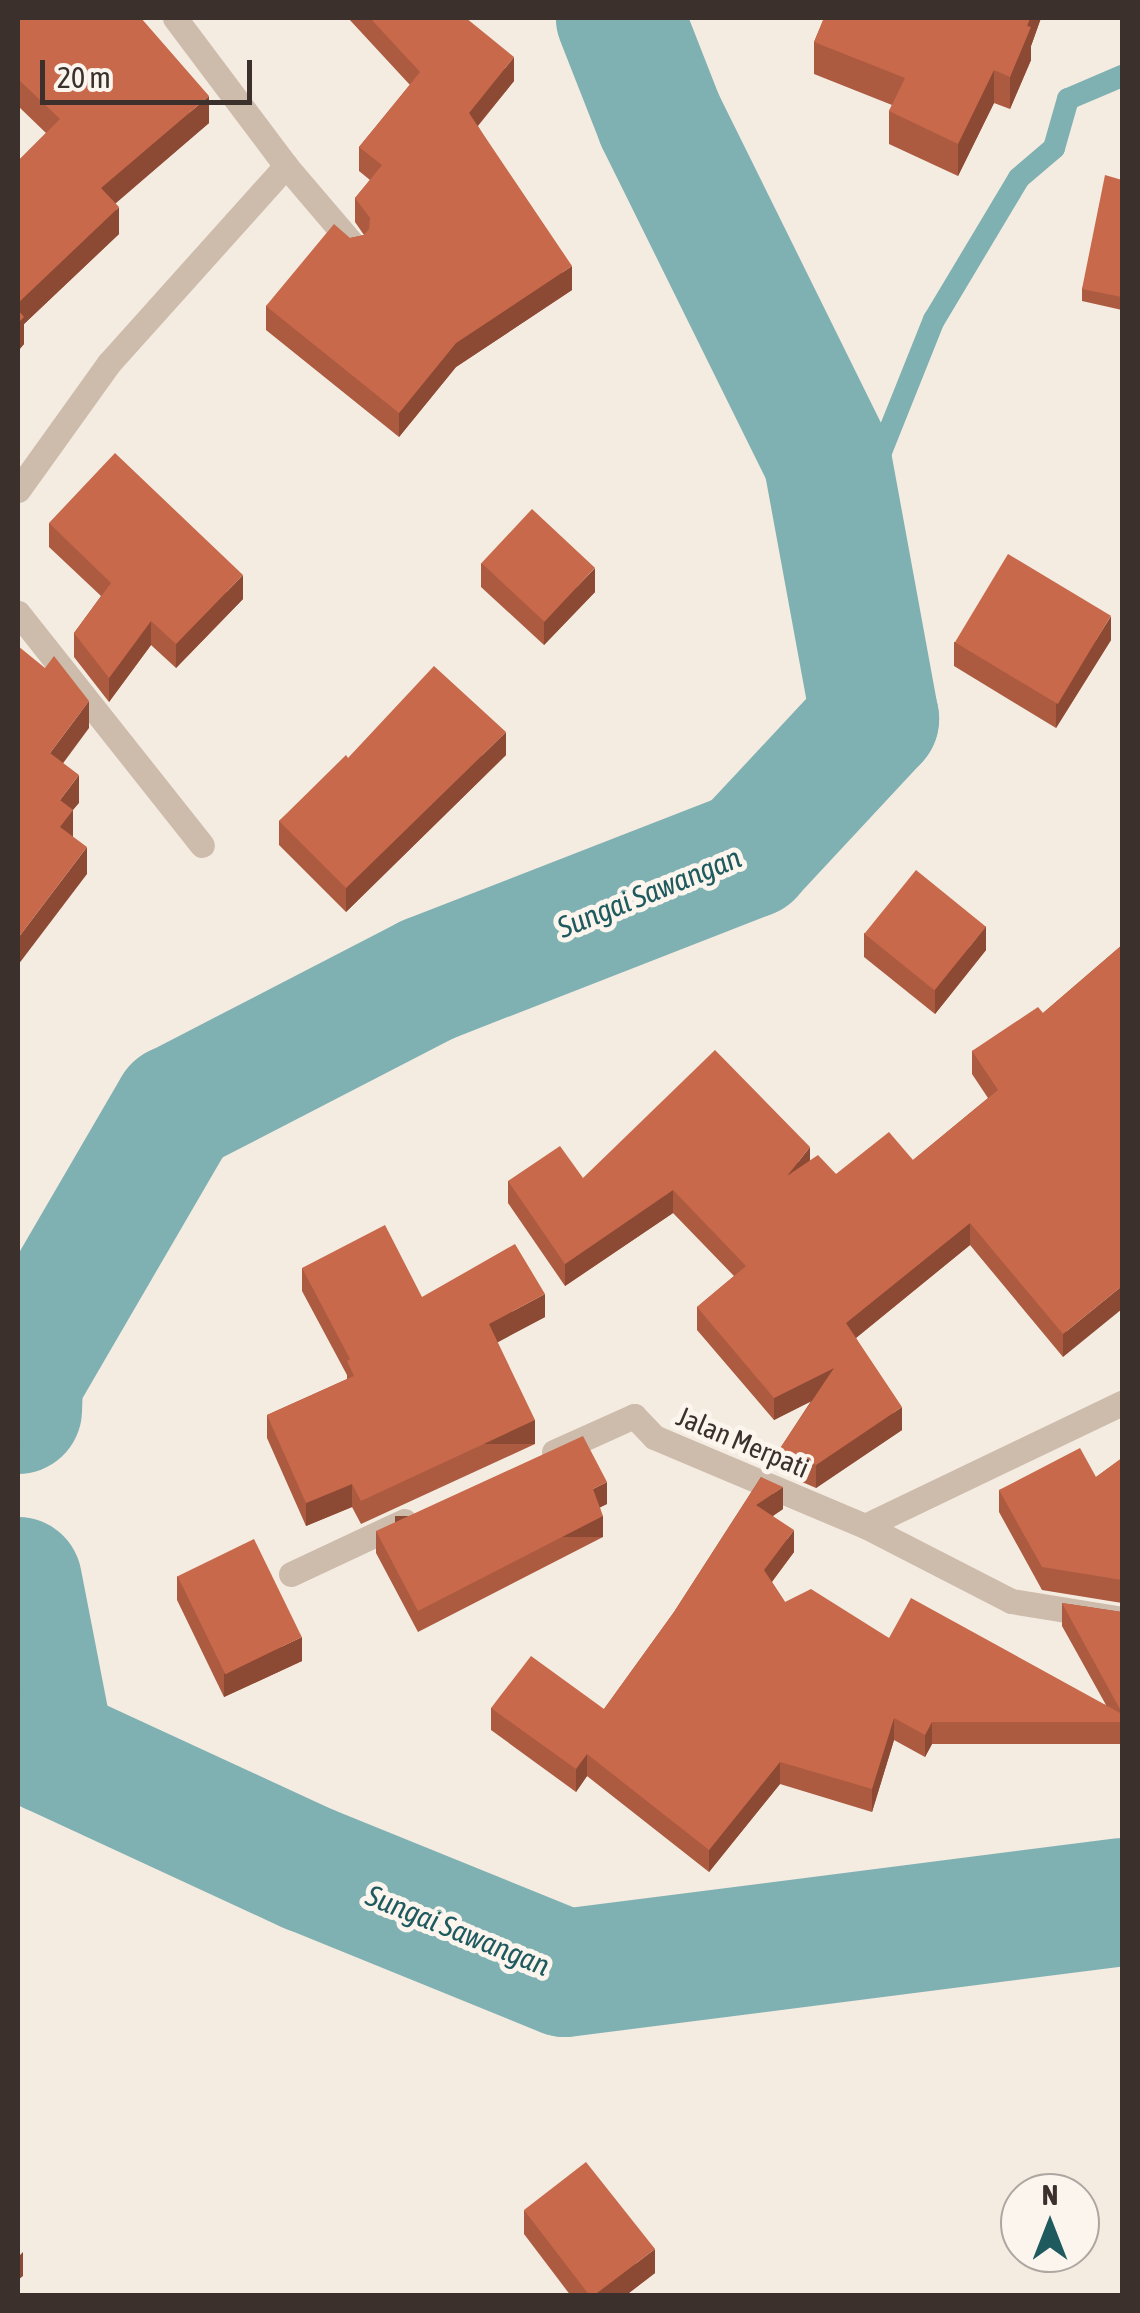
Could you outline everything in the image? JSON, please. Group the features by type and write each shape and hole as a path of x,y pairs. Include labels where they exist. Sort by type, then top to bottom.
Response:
{"street":[{"path":"175,18 286,166 354,246"},
{"path":"18,490 110,363 286,166"},
{"path":"18,613 202,845"},
{"path":"865,1526 1122,1403"},
{"name":"Jalan Merpati","path":"526,1466 634,1416 654,1437 865,1526"},
{"path":"291,1574 435,1507"},
{"path":"865,1526 1011,1601 1122,1619"}],"building":[{"path":"18,18 141,18 209,96 101,188 119,207 18,303 18,161 60,119 18,79"},
{"path":"370,18 466,18 514,57 469,113 572,266 456,343 399,413 266,306 334,224 350,238 364,235 369,229 370,218 355,198 382,165 359,147 420,72"},
{"path":"824,18 1030,18 1027,26 1031,27 1010,77 994,70 958,144 889,111 905,78 814,42"},
{"path":"1105,175 1122,180 1122,297 1082,289"},
{"path":"115,453 243,575 176,644 151,621 109,678 74,633 111,583 49,523"},
{"path":"532,509 595,568 544,622 482,563"},
{"path":"1008,554 1111,616 1058,704 955,642"},
{"path":"18,646 45,668 54,656 89,701 50,753 79,775 60,800 73,810 60,827 87,847 18,938"},
{"path":"434,666 506,732 346,888 279,821 346,755 348,758"},
{"path":"916,870 986,927 934,990 864,934"},
{"path":"1122,945 1122,1286 1063,1334 970,1223 846,1323 902,1407 816,1465 779,1450 834,1368 774,1398 697,1307 746,1266 673,1190 565,1264 508,1181 560,1146 583,1178 715,1050 810,1147 787,1176 818,1155 836,1174 889,1132 913,1160 998,1090 972,1051 1038,1007 1043,1013"},
{"path":"385,1225 422,1297 515,1244 545,1294 489,1324 535,1420 361,1501 352,1484 306,1503 267,1415 354,1376 347,1361 350,1359 302,1268"},
{"path":"583,1436 607,1482 593,1489 603,1516 418,1611 376,1531"},
{"path":"1080,1448 1096,1477 1122,1458 1122,1580 1042,1567 999,1490"},
{"path":"761,1477 783,1487 756,1505 794,1530 764,1570 785,1602 811,1589 889,1638 911,1598 1122,1714 1122,1722 932,1722 925,1735 894,1718 872,1789 780,1762 709,1850 587,1754 576,1769 491,1708 531,1656 604,1709 674,1612"},
{"path":"254,1539 302,1637 225,1674 178,1576"},
{"path":"1062,1603 1122,1612 1122,1713"},
{"path":"586,2162 655,2249 593,2296 524,2210"}],"waterway":[{"name":"Sungai Sawangan","path":"18,1410 19,1380 177,1109 429,979 749,854 875,719 827,458 660,120 620,18"},
{"path":"843,547 934,320 1019,178 1054,148 1068,99 1122,76"},
{"name":"Sungai Sawangan","path":"18,1581 51,1750 309,1869 565,1973 1122,1902"}]}
